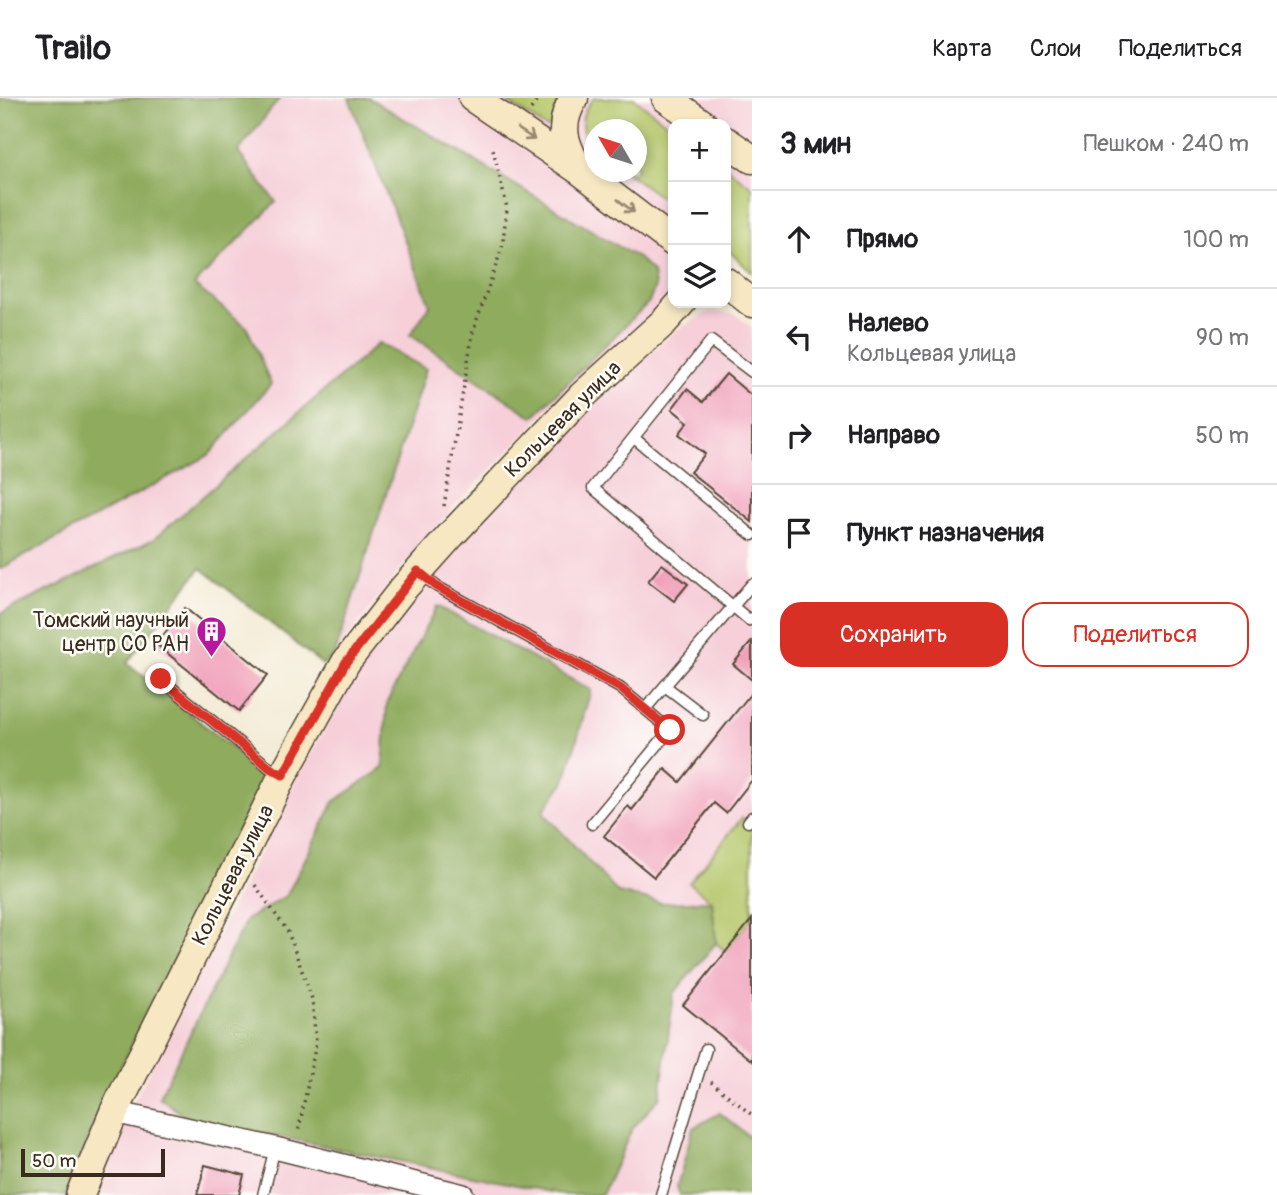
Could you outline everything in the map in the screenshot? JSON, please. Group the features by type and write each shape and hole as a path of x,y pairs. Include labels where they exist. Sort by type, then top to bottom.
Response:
{"street":[{"path":"473,98 579,170 668,238"},
{"path":"574,98 564,120 564,138 579,170"},
{"path":"666,98 696,119"},
{"path":"731,144 752,159"},
{"path":"731,286 752,303"},
{"name":"Кольцевая улица","path":"80,1195 114,1112 283,775 346,662 418,571 582,396 677,308"},
{"path":"114,1112 284,1150 463,1195"}],"lane":[{"path":"752,372 711,341 593,488 749,620 752,618"},
{"path":"634,438 752,534"},
{"path":"418,571 436,586 620,688 670,730 592,824"},
{"path":"646,708 752,584"},
{"path":"161,679 270,768 283,775"},
{"path":"665,686 703,715"},
{"path":"661,1195 706,1049"},
{"path":"263,1195 284,1150"}],"path":[{"path":"526,117 539,98"},
{"path":"443,512 473,331 502,248 507,208 493,149"},
{"path":"255,885 288,933 312,999 316,1043 284,1150"},
{"path":"699,1072 752,1115"}],"shaded area":[{"path":"0,98 752,98 752,196 731,222 731,119 668,119 668,298 657,312 572,386 451,510 391,581 335,654 323,665 201,568 127,663 266,775 0,1195"},
{"path":"710,311 735,314 752,328 752,1195 93,1195 127,1115 295,782 357,670 413,598 473,530 591,406 675,331"}],"green space":[{"path":"0,98 280,98 238,152 276,202 194,285 247,327 271,384 209,455 0,569"},
{"path":"349,98 369,98 638,258 653,272 655,287 649,302 533,417 410,335 430,305"},
{"path":"508,98 559,98 552,126 546,128 509,103"},
{"path":"594,98 634,98 668,124 668,202 640,182 647,182 647,119 584,119 584,134 583,117"},
{"path":"731,171 752,187 752,273 731,253"},
{"path":"379,343 426,369 335,654 323,665 201,568 127,663 266,775 100,1109 66,1195 0,1195 0,614 154,539"},
{"path":"437,606 591,690 565,781 543,812 618,893 662,903 712,901 716,943 674,993 660,1097 632,1129 602,1195 566,1195 187,1118 159,1097 246,920 287,895 334,802 383,768 387,702"},
{"path":"742,818 752,826 752,919 726,952 716,943 712,901 689,883"},
{"path":"720,1113 752,1139 752,1195 680,1195 677,1187 693,1128"}],"building":[{"path":"726,374 752,396 752,522 690,472 705,454 679,434 688,422 672,409 687,389 703,402"},
{"path":"662,564 688,584 674,601 648,581"},
{"name":"Томский научный центр СО РАН","path":"185,608 268,675 239,711 156,644"},
{"path":"752,641 752,680 733,664"},
{"path":"752,692 752,780 726,813 714,803 654,877 604,836 628,806 632,810 665,769 680,782"},
{"path":"752,919 752,1061 683,1005"},
{"path":"205,1165 244,1175 239,1195 197,1195"}],"place":[{"name":"Томский научный центр СО РАН","path":"212,659"}],"route":[{"path":"161,679 270,768 283,775 346,662 418,571 436,586 620,688 670,730"}]}
